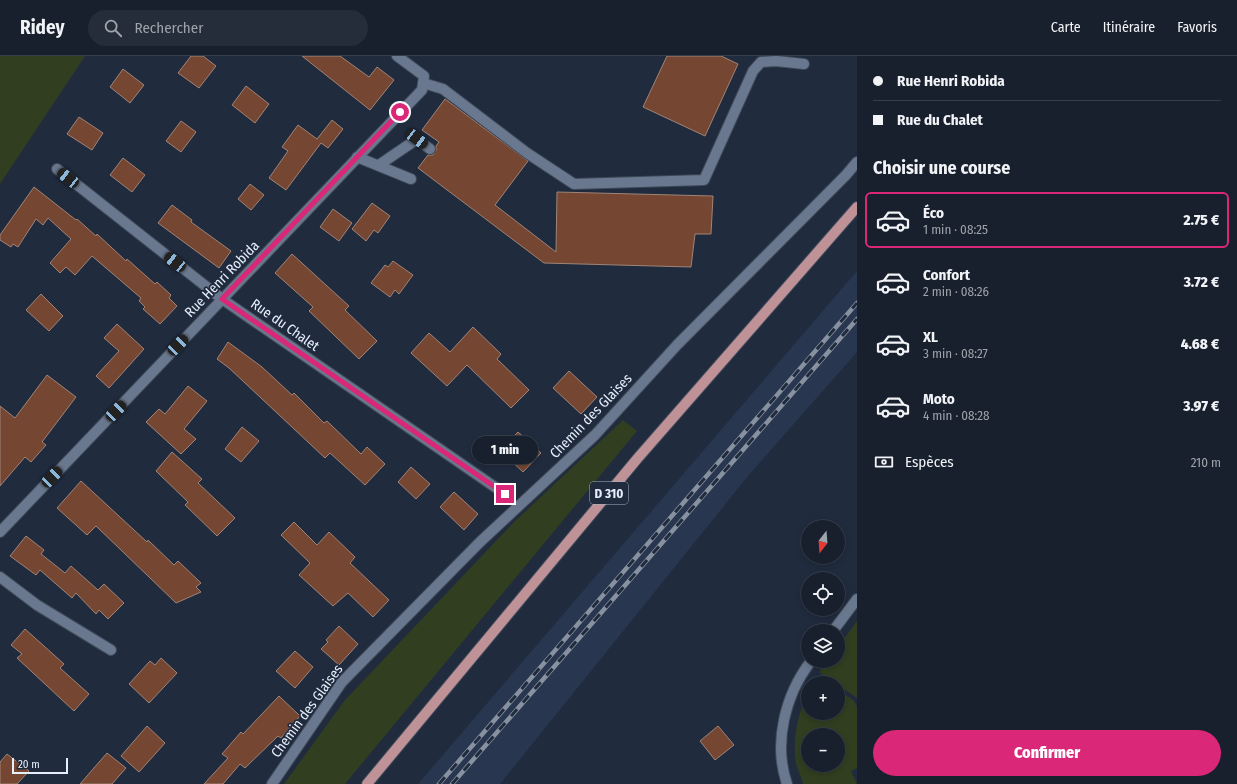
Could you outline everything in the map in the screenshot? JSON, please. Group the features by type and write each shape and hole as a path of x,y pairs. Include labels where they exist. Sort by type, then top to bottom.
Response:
{"main road":[{"name":"D 310","path":"367,784 637,459 857,207"}],"street":[{"path":"397,56 423,80 443,90 528,153 574,184 704,180 753,71 761,62 776,61 804,64"},
{"name":"Rue Henri Robida","path":"0,532 422,90 423,80"},
{"path":"378,165 417,139 430,149"},
{"path":"357,157 411,179"},
{"name":"Chemin des Glaises","path":"272,784 342,682 480,542 595,435 677,345 846,175 857,162"},
{"name":"Rue du Chalet","path":"57,169 222,299 505,494"},
{"path":"0,577 37,605 111,650"},
{"path":"838,624 857,599"},
{"path":"787,784 781,753 783,728 788,704 797,683 807,668"}],"shaded area":[{"path":"857,271 857,352 748,476 500,784 418,784"}],"green space":[{"path":"0,56 85,56 0,184"},
{"path":"623,420 637,431 345,784 284,784 345,700 514,522"},
{"path":"857,621 857,698 845,690 845,676 825,676 819,672 822,668 845,668 845,637"},
{"path":"845,695 853,700 857,706 857,768 851,771 857,784 803,784 796,763 795,754 795,736 801,708 801,720 845,720"}],"building":[{"path":"191,56 203,56 216,66 199,88 178,73"},
{"path":"302,56 340,56 369,77 377,67 394,80 370,110"},
{"path":"667,56 721,56 738,64 705,136 643,107"},
{"path":"123,69 144,85 130,103 110,87"},
{"path":"246,86 269,104 255,123 232,105"},
{"path":"445,99 528,161 495,205 556,252 557,192 713,196 711,234 695,234 691,267 544,263 418,168 428,155 433,155 436,150 436,146 439,142 422,130"},
{"path":"79,117 103,133 92,150 67,134"},
{"path":"332,120 343,129 328,148 321,143 286,190 269,178 288,151 282,147 298,125 317,139"},
{"path":"181,121 196,132 181,152 166,141"},
{"path":"123,158 145,175 132,192 110,175"},
{"path":"250,184 264,195 251,210 238,199"},
{"path":"34,187 76,220 77,219 96,236 97,234 126,261 127,259 155,284 157,282 171,295 169,298 177,306 160,324 143,309 145,307 139,301 141,298 92,256 75,275 66,267 60,273 50,263 71,239 48,218 43,225 36,219 18,247 13,244 11,247 0,240 0,235"},
{"path":"372,203 390,216 378,233 374,230 366,241 352,229"},
{"path":"172,205 192,220 191,222 231,251 219,268 158,223"},
{"path":"333,209 352,223 339,241 320,227"},
{"path":"292,254 349,306 345,310 377,341 359,359 309,311 313,307 275,273"},
{"path":"393,261 413,275 399,294 395,290 390,297 371,283 385,265 388,267"},
{"path":"41,294 63,316 49,331 26,310"},
{"path":"117,324 144,349 109,388 96,376 119,351 104,338"},
{"path":"473,327 501,354 497,359 529,390 511,408 467,365 447,386 411,353 429,333 450,352"},
{"path":"228,342 262,367 292,395 294,393 324,423 327,421 361,454 367,447 385,464 365,485 330,453 325,458 229,368 217,359"},
{"path":"569,371 597,397 581,414 553,388"},
{"path":"47,375 76,397 42,442 46,445 31,462 25,457 0,486 0,406 15,418"},
{"path":"188,386 207,401 184,429 196,439 181,454 146,422 159,409 165,414"},
{"path":"242,427 259,441 241,462 225,449"},
{"path":"518,432 541,453 523,472 507,457 509,454 503,448"},
{"path":"172,452 202,479 198,483 235,518 217,536 185,505 188,502 156,471"},
{"path":"411,467 430,484 416,499 398,482"},
{"path":"81,481 174,565 178,561 201,583 196,587 201,592 176,603 96,526 87,535 57,508"},
{"path":"454,492 478,514 464,530 440,507"},
{"path":"294,522 317,545 329,532 355,557 350,563 389,600 373,617 348,593 333,606 299,575 310,563 281,535"},
{"path":"26,536 44,550 41,554 65,573 71,566 98,590 104,584 124,603 108,619 99,610 96,614 76,593 72,598 40,570 36,575 10,556"},
{"path":"339,626 358,644 339,665 321,649 328,642 326,640"},
{"path":"25,629 64,664 60,668 89,694 74,711 17,658 22,654 11,645"},
{"path":"295,651 313,667 295,688 276,671"},
{"path":"161,658 177,673 149,703 129,684 150,661 155,665"},
{"path":"279,696 300,716 281,738 278,736 245,768 240,764 223,784 204,784 228,758 222,754 241,732 243,734"},
{"path":"147,726 165,743 139,772 121,756"},
{"path":"718,726 734,745 715,760 700,741"},
{"path":"107,753 126,768 112,784 80,784"},
{"path":"7,754 29,771 17,784 0,784 0,762"}],"railway":[{"path":"439,784 857,303"},
{"path":"452,784 857,319"}],"route":[{"path":"400,112 222,299 505,494"}]}
